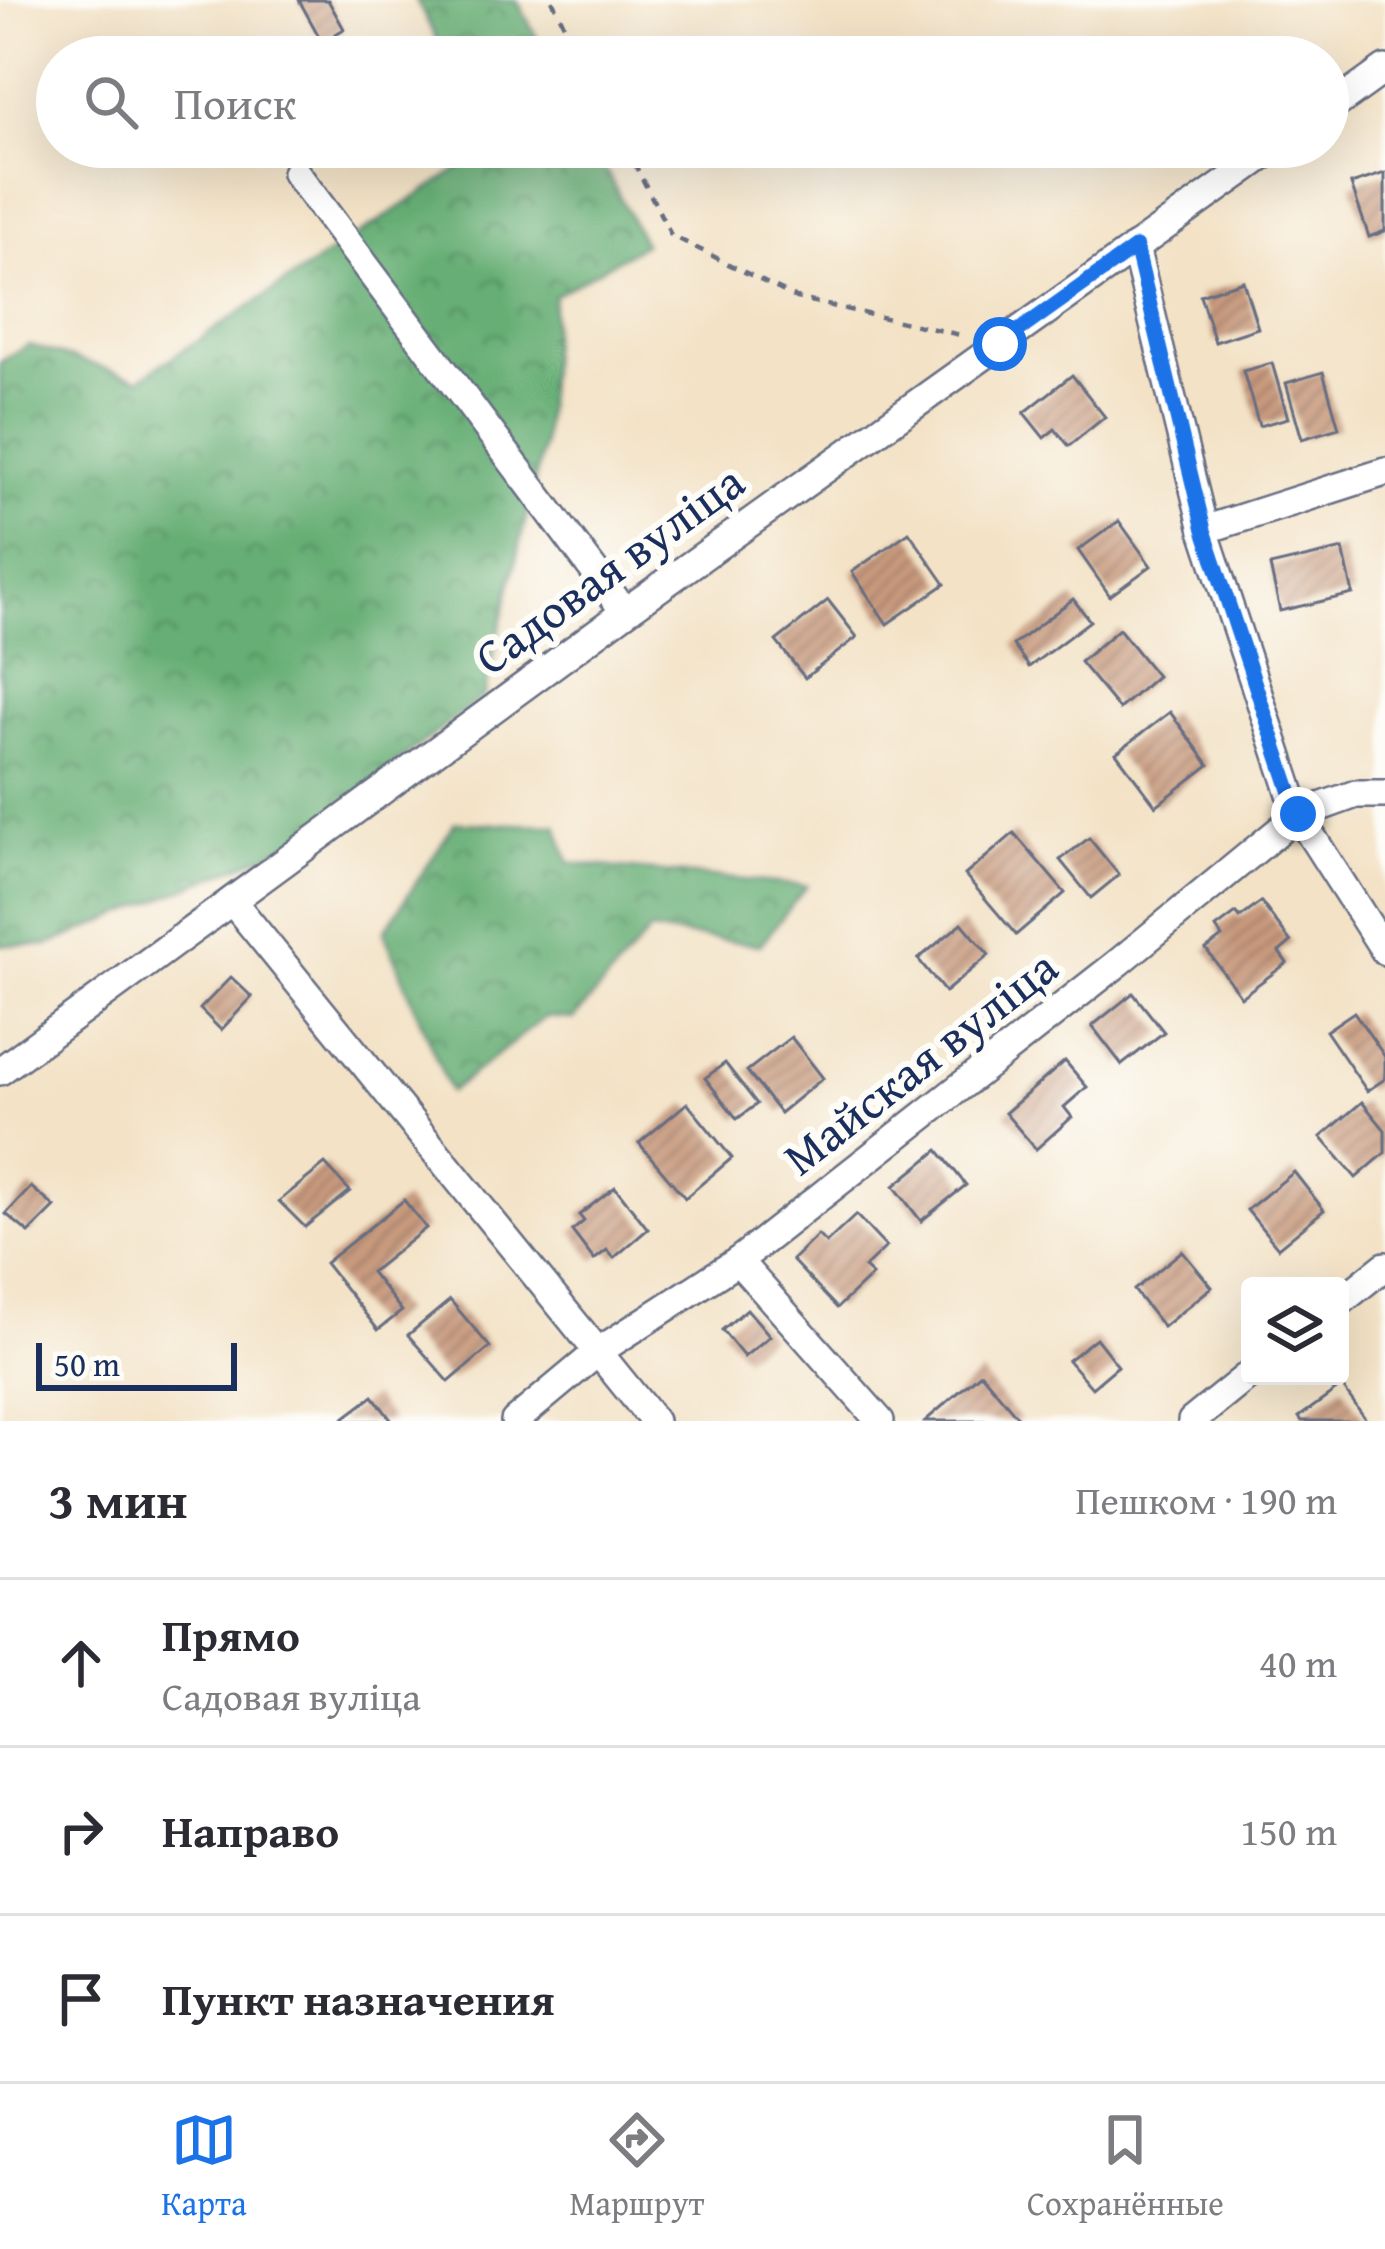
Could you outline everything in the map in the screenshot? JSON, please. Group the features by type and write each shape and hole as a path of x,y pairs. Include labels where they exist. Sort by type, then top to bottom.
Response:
{"street":[{"path":"1349,95 1385,69"},
{"name":"Садовая вуліца","path":"0,1071 625,612 1247,168"},
{"path":"296,173 625,612"},
{"path":"1136,247 1204,530 1298,814 1385,951"},
{"path":"1204,530 1385,472"},
{"name":"Майская вуліца","path":"515,1421 599,1351 738,1261 1100,978 1298,814 1356,794 1385,794"},
{"path":"232,901 654,1421"},
{"path":"738,1261 880,1421"},
{"path":"1349,1295 1385,1266"},
{"path":"1192,1421 1241,1381"}],"path":[{"path":"551,0 569,36"},
{"path":"637,168 671,235 796,298 1000,344"}],"green space":[{"path":"416,0 517,0 536,36 435,36"},
{"path":"460,168 605,168 644,244 554,296 543,446 484,696 288,846 48,945 0,945 0,362 29,345 139,379"},
{"path":"455,823 557,825 569,863 807,886 760,945 650,931 574,1019 545,1017 450,1092 384,932"}],"building":[{"path":"299,0 328,0 344,29 319,36"},
{"path":"1385,173 1385,231 1369,237 1351,184"},
{"path":"1243,281 1258,328 1215,342 1200,295"},
{"path":"1272,363 1288,418 1259,426 1243,371"},
{"path":"1323,372 1339,428 1302,439 1286,383"},
{"path":"1072,375 1105,417 1069,446 1055,429 1044,438 1024,413"},
{"path":"1119,521 1151,566 1110,596 1078,550"},
{"path":"909,532 945,584 887,624 852,572"},
{"path":"1343,549 1353,594 1280,611 1270,566"},
{"path":"1073,599 1090,621 1029,667 1013,645"},
{"path":"828,600 857,637 805,678 776,641"},
{"path":"1119,629 1157,676 1119,709 1080,662"},
{"path":"1170,712 1209,765 1156,806 1116,753"},
{"path":"1014,833 1065,893 1016,935 965,875"},
{"path":"1089,838 1119,875 1091,898 1060,860"},
{"path":"1261,902 1291,942 1279,952 1287,963 1241,997 1206,949 1222,937 1216,928"},
{"path":"962,923 989,955 945,992 918,959"},
{"path":"231,977 252,997 221,1030 200,1009"},
{"path":"1133,993 1164,1032 1122,1065 1092,1026"},
{"path":"1354,1012 1385,1057 1385,1079 1367,1091 1326,1031"},
{"path":"791,1037 823,1078 780,1113 747,1071"},
{"path":"1065,1061 1087,1087 1064,1107 1072,1117 1036,1149 1005,1113"},
{"path":"725,1063 757,1104 737,1119 705,1078"},
{"path":"1362,1102 1385,1130 1385,1153 1356,1178 1321,1137"},
{"path":"687,1103 732,1158 685,1198 639,1143"},
{"path":"938,1150 966,1185 921,1221 894,1186"},
{"path":"325,1164 350,1191 305,1227 279,1201"},
{"path":"1294,1172 1324,1210 1278,1248 1247,1210"},
{"path":"31,1187 55,1207 29,1233 6,1214"},
{"path":"615,1187 648,1229 614,1258 607,1250 594,1260 572,1231 584,1221 579,1215"},
{"path":"404,1200 426,1228 371,1272 402,1311 378,1330 325,1263"},
{"path":"856,1215 886,1247 864,1268 872,1275 837,1308 792,1260 818,1235 826,1243"},
{"path":"1182,1251 1212,1287 1163,1327 1134,1290"},
{"path":"450,1300 490,1347 449,1382 408,1335"},
{"path":"747,1309 770,1336 744,1357 722,1330"},
{"path":"1096,1338 1118,1366 1092,1388 1068,1360"},
{"path":"981,1373 1021,1421 925,1421"},
{"path":"1342,1386 1367,1421 1302,1421 1299,1417"},
{"path":"373,1396 392,1421 340,1421"}],"route":[{"path":"1000,344 1136,247 1204,530 1298,814"}]}
